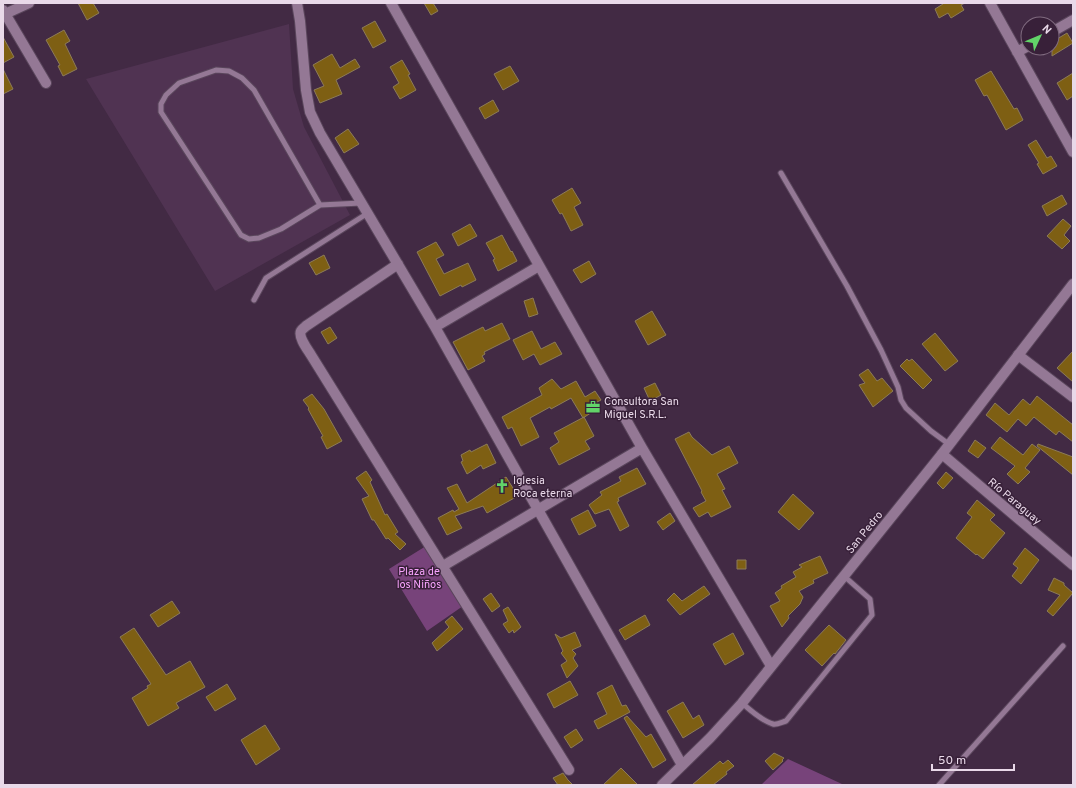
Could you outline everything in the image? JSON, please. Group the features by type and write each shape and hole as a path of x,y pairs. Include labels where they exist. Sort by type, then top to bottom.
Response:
{"street":[{"path":"29,3 4,12 46,83"},
{"path":"297,3 306,90 310,112 320,133 435,327 682,765"},
{"path":"391,3 642,448 771,666"},
{"path":"990,3 1073,152"},
{"path":"1060,27 1073,20"},
{"path":"398,264 306,326 301,334 309,350 569,770"},
{"path":"435,327 539,266"},
{"name":"San Pedro","path":"662,785 710,738 742,703 950,444 1073,284"},
{"path":"1018,355 1073,397"},
{"path":"443,566 642,448"},
{"name":"Río Paraguay","path":"942,454 1073,565"}],"lane":[{"path":"320,205 254,90 242,78 229,71 216,70 179,83 166,95 161,104 161,112 241,235 249,239 259,238 281,230 320,205 362,203"},
{"path":"780,173 847,286 877,343 898,387 901,400 906,408 931,431 950,444"},
{"path":"254,300 266,278 368,213"},
{"path":"742,703 755,714 773,724 786,721 872,614 870,599 844,576"},
{"path":"940,785 1063,646"}],"shaded area":[{"path":"289,24 293,89 304,127 350,215 215,291 86,79"}],"green space":[{"name":"Plaza de los Niños","path":"426,546 463,606 427,631 389,569"},
{"path":"788,759 842,784 843,785 761,785"}],"building":[{"path":"78,3 93,3 99,13 87,20"},
{"path":"424,3 433,3 438,11 431,15"},
{"path":"942,3 965,3 961,5 964,10 951,18 948,13 939,18 935,9 943,4"},
{"path":"375,21 386,41 373,48 362,28"},
{"path":"64,30 70,41 65,44 77,69 63,76 58,66 60,65 46,40"},
{"path":"1067,33 1073,43 1060,51 1060,37"},
{"path":"3,37 14,57 3,63"},
{"path":"332,54 340,68 355,59 360,67 336,80 342,94 320,103 314,90 324,86 313,65"},
{"path":"402,60 410,74 408,75 416,90 400,99 393,87 399,83 390,67"},
{"path":"510,66 519,81 503,90 494,74"},
{"path":"3,69 13,89 3,94"},
{"path":"991,71 1014,109 1017,108 1023,120 1006,130 987,95 984,96 975,80"},
{"path":"1073,73 1073,96 1067,100 1057,83"},
{"path":"493,100 499,111 485,119 479,108"},
{"path":"348,129 359,144 344,153 335,138"},
{"path":"1036,140 1047,158 1051,156 1057,166 1043,174 1037,164 1039,163 1028,145"},
{"path":"572,188 581,203 574,207 583,225 571,231 562,213 560,214 552,200"},
{"path":"1062,195 1067,204 1047,216 1042,206"},
{"path":"1063,219 1071,226 1064,235 1070,241 1062,249 1047,236"},
{"path":"470,224 477,236 458,246 452,234"},
{"path":"502,235 517,261 498,271 493,260 495,259 486,243"},
{"path":"436,242 444,255 436,259 444,274 468,263 476,280 462,287 461,285 440,296 417,252"},
{"path":"324,255 330,268 316,275 309,263"},
{"path":"589,261 596,274 581,283 573,270"},
{"path":"533,298 538,314 529,317 524,301"},
{"path":"652,311 666,335 648,345 635,321"},
{"path":"502,323 510,339 484,352 485,354 482,356 485,361 468,370 453,342 483,327 485,331"},
{"path":"330,327 337,338 328,344 321,332"},
{"path":"532,331 541,349 555,342 562,354 540,365 534,354 523,360 513,340"},
{"path":"935,333 958,361 945,371 922,344"},
{"path":"1073,351 1073,382 1057,368"},
{"path":"907,359 909,361 912,359 932,380 923,389 900,366"},
{"path":"868,369 877,381 882,378 893,391 873,407 859,385 865,383 859,375"},
{"path":"552,379 561,389 576,381 585,397 595,391 601,400 597,402 600,407 583,418 571,398 551,409 550,407 530,418 539,437 521,446 512,427 508,429 502,417 542,395 539,388"},
{"path":"655,383 661,395 650,401 644,388"},
{"path":"312,394 324,409 342,441 327,449 321,437 323,436 308,409 309,408 303,400"},
{"path":"1037,396 1073,425 1073,442 1059,431 1056,435 1034,417 1026,426 1018,419 1007,432 986,415 995,403 1009,415 1023,399 1030,405"},
{"path":"584,417 594,436 585,441 590,449 559,465 550,448 559,442 554,433"},
{"path":"689,432 692,437 712,455 729,446 738,463 717,474 725,489 722,490 731,507 711,517 708,512 699,517 693,508 706,501 675,439"},
{"path":"1000,437 1023,455 1032,444 1040,450 1025,468 1030,472 1018,484 1007,474 1015,466 991,448"},
{"path":"975,440 986,448 978,458 968,451"},
{"path":"487,444 496,463 483,469 481,465 467,474 461,462 463,461 461,455"},
{"path":"1038,444 1073,457 1073,475 1037,446"},
{"path":"637,468 646,484 618,498 619,501 617,502 629,526 620,531 609,509 595,514 589,505 602,495 600,492 621,481 619,477"},
{"path":"366,471 372,480 370,482 385,515 387,514 398,532 395,534 406,544 400,550 388,538 386,539 374,520 372,520 362,499 369,496 356,478"},
{"path":"946,472 953,478 943,489 937,483"},
{"path":"506,477 518,496 487,513 483,506 455,516 462,528 447,535 438,518 453,510 454,512 459,509 447,488 457,484 467,503"},
{"path":"793,494 814,513 799,530 778,512"},
{"path":"977,500 995,515 990,520 1005,533 983,559 956,538 972,517 967,513"},
{"path":"588,510 596,526 579,535 571,519"},
{"path":"670,513 675,521 663,530 657,522"},
{"path":"1025,548 1039,560 1021,584 1012,576 1018,568 1013,564"},
{"path":"820,556 828,573 813,580 814,583 799,591 803,597 800,604 788,616 789,618 782,627 770,606 780,601 775,593 782,588 781,586 796,577 793,572 802,567 799,565"},
{"path":"737,560 746,560 746,569 737,569"},
{"path":"1054,578 1064,583 1064,585 1073,593 1053,616 1047,611 1060,595 1048,590"},
{"path":"704,586 710,594 680,615 667,600 674,593 682,601"},
{"path":"491,593 500,606 492,612 483,599"},
{"path":"172,601 180,613 158,627 150,615"},
{"path":"508,607 521,627 514,633 513,630 509,633 503,624 508,621 503,610"},
{"path":"645,615 650,625 625,640 619,630"},
{"path":"452,616 463,629 437,651 432,643 449,627 445,622"},
{"path":"829,625 846,640 835,654 834,653 822,666 805,650"},
{"path":"134,628 166,675 190,661 205,687 176,703 179,708 148,726 132,698 148,688 147,686 151,684 120,637"},
{"path":"575,632 581,646 572,650 576,654 573,658 578,666 567,678 561,665 567,661 561,653 563,651 555,634 561,638"},
{"path":"733,633 744,654 725,665 713,644"},
{"path":"570,681 578,695 554,708 547,694"},
{"path":"227,684 236,699 215,711 206,697"},
{"path":"612,685 622,706 626,705 630,712 598,729 594,721 607,714 597,693"},
{"path":"683,702 693,719 699,715 704,725 683,738 667,711"},
{"path":"627,716 646,737 651,734 666,760 653,768 624,718"},
{"path":"265,725 280,749 256,765 241,740"},
{"path":"576,729 583,740 571,748 564,737"},
{"path":"774,753 784,758 782,760 783,761 773,770 765,761"},
{"path":"728,760 734,766 726,772 727,774 713,785 692,785 720,761 723,764"},
{"path":"621,768 638,785 603,785"},
{"path":"563,773 573,785 558,785 553,778"}],"place":[{"name":"Consultora San Miguel S.R.L.","path":"593,407"},
{"name":"Iglesia Roca eterna","path":"502,486"}]}
